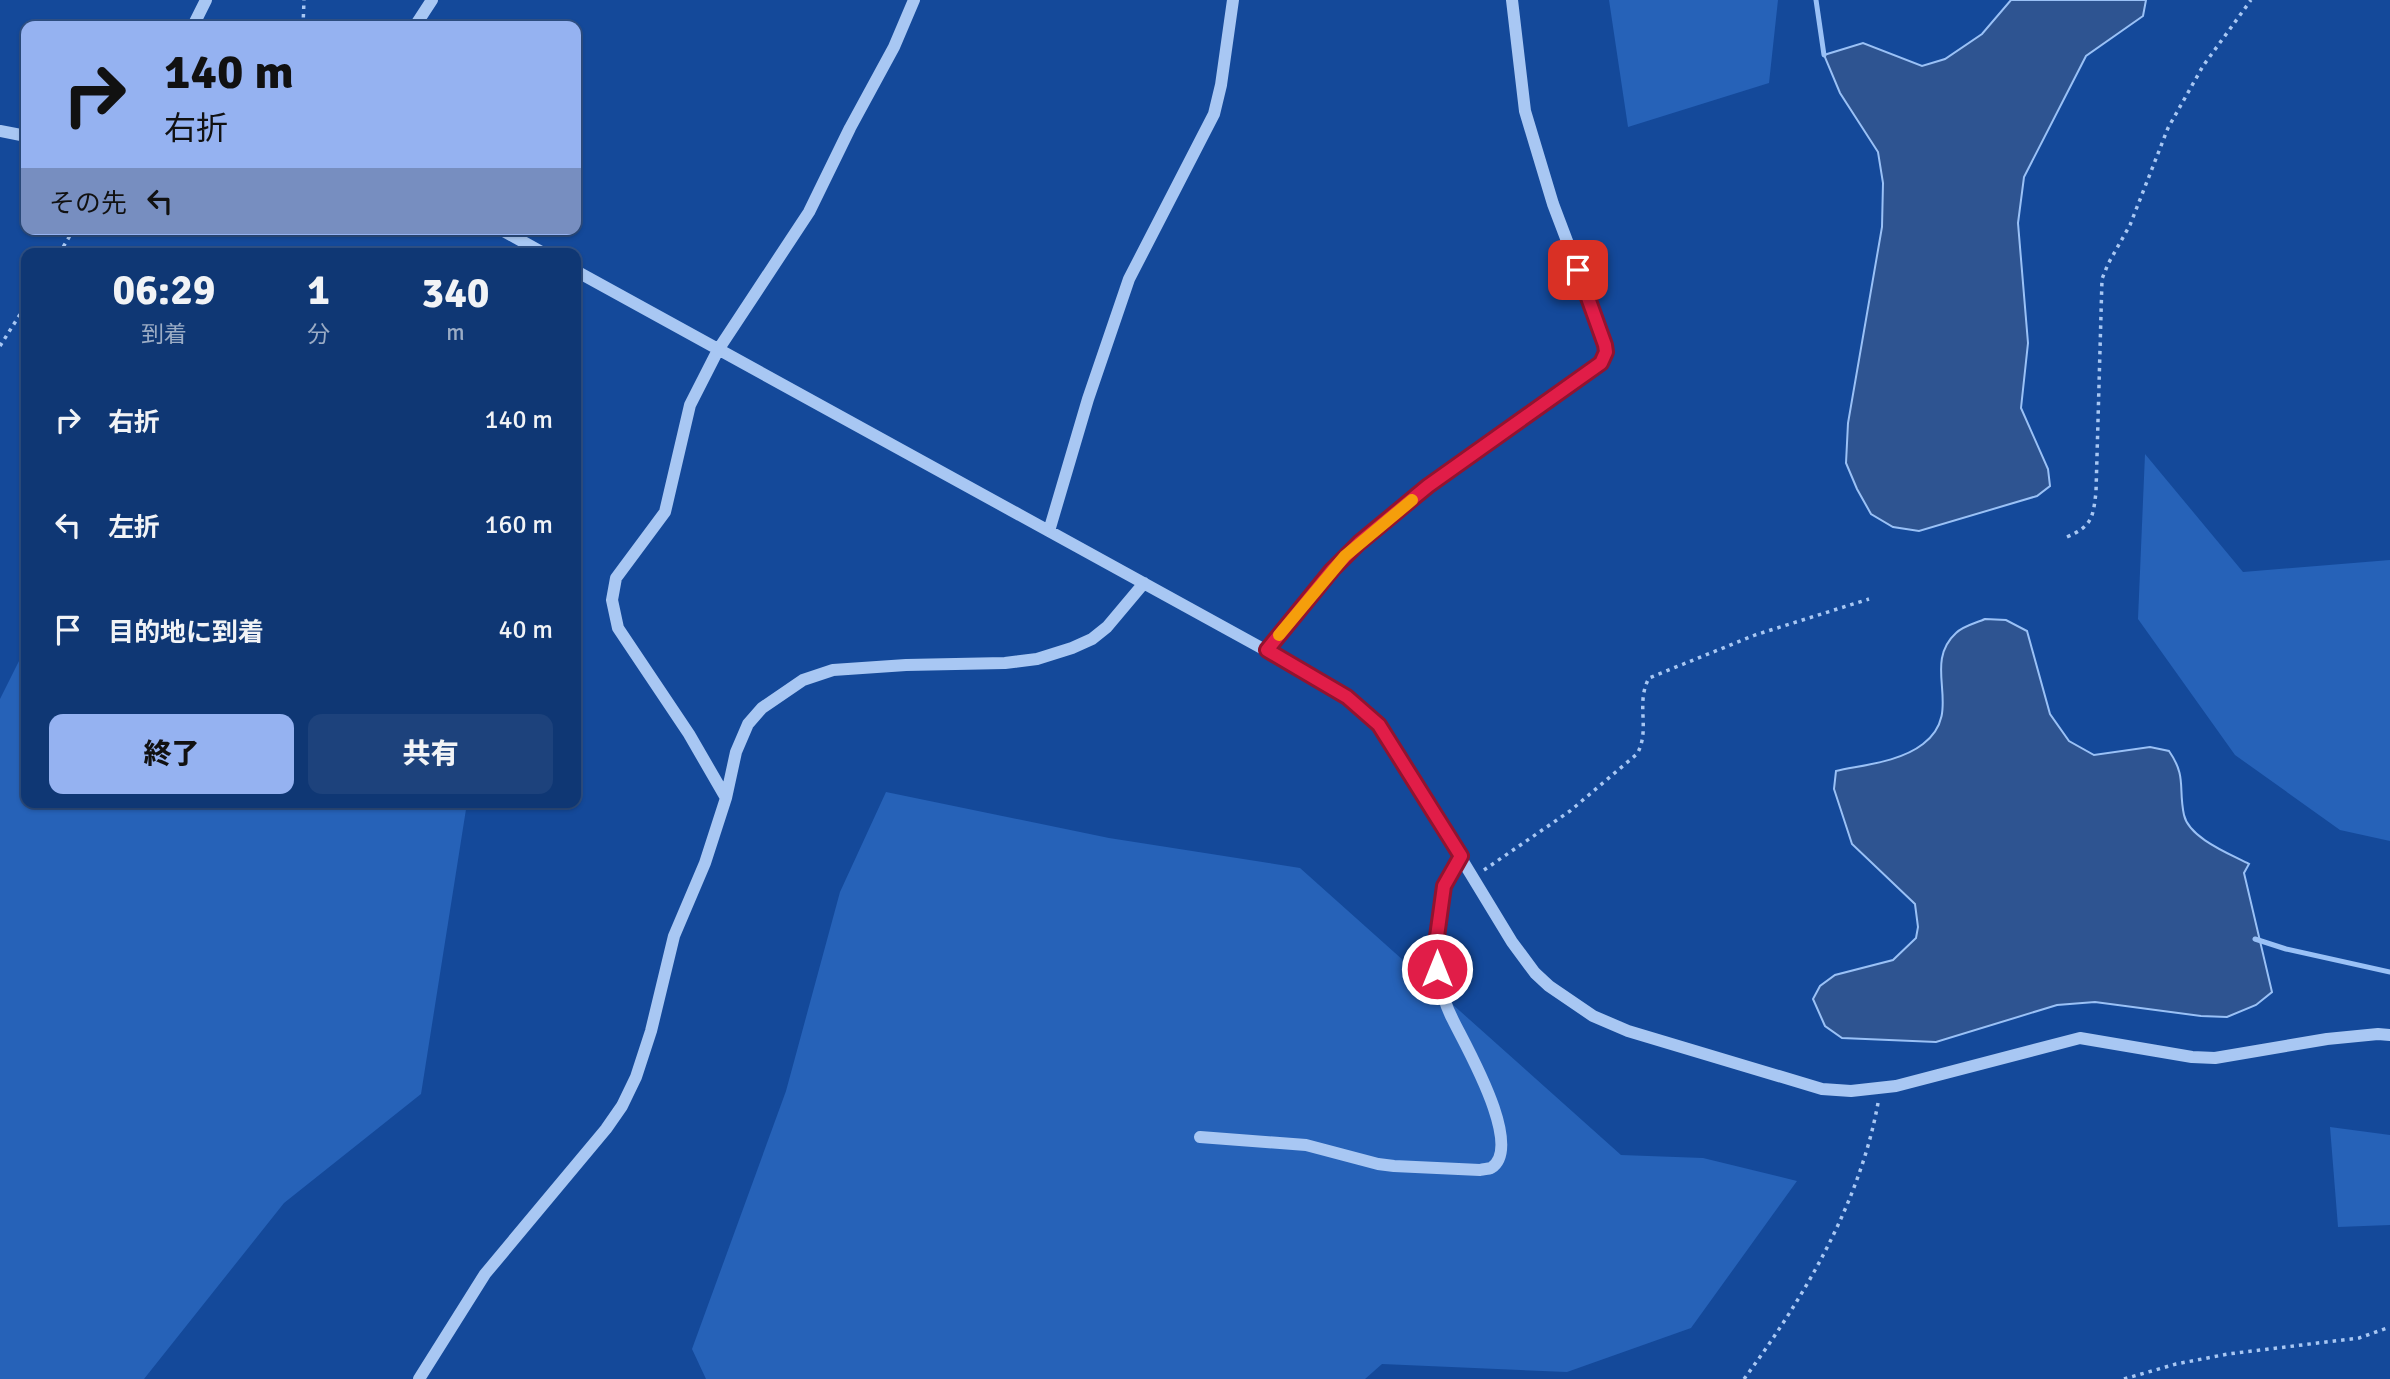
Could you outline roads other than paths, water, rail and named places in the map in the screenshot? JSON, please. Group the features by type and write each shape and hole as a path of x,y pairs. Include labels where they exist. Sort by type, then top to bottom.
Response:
{"street":[{"path":"195,21 205,0"},
{"path":"418,21 432,0"},
{"path":"726,798 689,734 623,637 614,618 613,588 621,569 650,535 665,512 690,405 718,350 809,212 894,47 914,0"},
{"path":"1049,531 1088,399 1129,279 1214,114 1221,85 1233,0"},
{"path":"1267,650 1339,563 1359,543 1428,486 1596,368 1604,358 1606,352 1603,336 1553,204 1525,111 1512,0"},
{"path":"0,131 21,135"},
{"path":"511,235 534,248"},
{"path":"581,274 1267,650 1347,697 1379,725 1512,942 1535,973 1562,997 1593,1016 1628,1031 1806,1086 1851,1091 1881,1089 1913,1082 2080,1038 2192,1057 2215,1058 2327,1039 2390,1035"},
{"path":"419,1379 485,1274 606,1129 622,1105 645,1053 674,936 696,887 726,798 736,752 748,724 762,708 803,680 847,668 1005,663 1037,659 1082,645 1100,633 1143,583"},
{"path":"1200,1137 1306,1145 1394,1166 1480,1170 1490,1168 1497,1161 1500,1150 1496,1116 1483,1080 1451,1017 1435,951 1444,886 1461,856"}],"waterway":[{"path":"1816,0 1824,55"},
{"path":"2255,939 2286,949 2390,972"}]}
